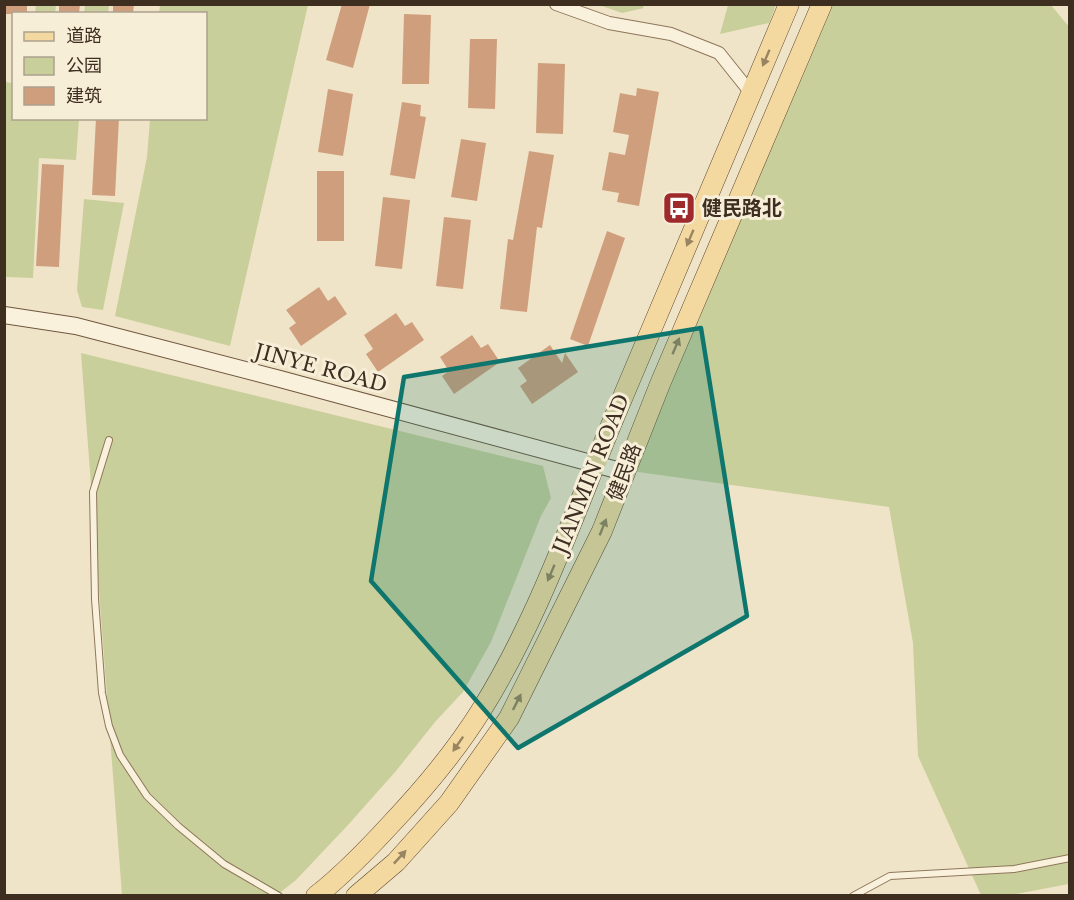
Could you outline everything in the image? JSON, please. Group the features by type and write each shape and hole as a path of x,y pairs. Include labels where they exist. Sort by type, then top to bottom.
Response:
{"main road":[{"name":"JIANMIN ROAD","path":"316,896 348,868 421,793 482,709 515,650 551,574 594,464 789,4"},
{"name":"健民路","path":"356,896 396,862 449,802 509,718 602,531 624,472 822,4"}],"street":[{"path":"556,4 609,23 671,34 719,53 751,93"},
{"name":"JINYE ROAD","path":"4,315 76,326 280,378 624,472"}],"lane":[{"path":"110,440 93,492 95,599 101,681 109,726 120,755 147,796 178,826 224,864 279,896"},
{"path":"853,896 890,876 1014,869 1070,858"}],"highlighted area":[{"path":"701,328 747,616 518,748 371,581 404,377"}],"green space":[{"path":"728,4 776,5 769,23 720,34"},
{"path":"36,5 56,5 55,12 35,12"},
{"path":"85,5 109,5 108,12 84,12"},
{"path":"160,5 308,5 230,346 115,316 147,157 150,120 207,120 207,12 159,12"},
{"path":"599,5 642,5 644,8 622,13"},
{"path":"826,5 1051,5 1070,28 1069,884 1011,895 981,895 918,756 913,643 889,507 631,471"},
{"path":"5,82 12,83 12,120 79,120 76,160 39,158 33,278 5,277"},
{"path":"84,199 124,203 103,310 82,307 77,290"},
{"path":"81,353 543,466 551,498 541,516 491,642 463,692 348,825 296,880 277,895 122,895"}],"building":[{"path":"6,4 27,4 27,12 6,14"},
{"path":"59,4 80,4 79,12 59,12"},
{"path":"113,4 134,4 133,12 113,12"},
{"path":"342,4 370,4 353,68 326,60"},
{"path":"404,14 431,15 429,84 402,84"},
{"path":"470,39 497,39 495,109 468,108"},
{"path":"538,63 565,64 563,134 536,133"},
{"path":"637,88 659,92 639,206 617,202 619,193 602,190 609,152 625,155 629,135 613,132 620,93 636,96"},
{"path":"328,89 353,94 343,156 318,152"},
{"path":"402,102 421,105 420,116 426,117 415,179 390,175"},
{"path":"96,120 119,120 115,196 92,195"},
{"path":"461,139 486,143 477,201 451,197"},
{"path":"529,151 554,155 542,228 537,227 527,312 500,309 508,239 513,240"},
{"path":"42,164 64,165 59,267 36,266"},
{"path":"317,171 344,171 344,241 317,241"},
{"path":"383,197 410,200 402,269 375,266"},
{"path":"444,217 471,220 463,289 436,286"},
{"path":"607,231 625,238 588,346 570,339"},
{"path":"319,287 328,301 335,296 347,314 301,346 289,328 296,323 286,310"},
{"path":"396,313 405,326 412,322 424,340 378,372 366,354 373,349 364,335"},
{"path":"472,335 481,348 488,344 500,362 454,394 442,376 449,371 440,357"},
{"path":"550,345 562,363 565,353 578,372 532,404 520,386 527,381 518,368"}],"place":[{"name":"健民路北","path":"679,208"}]}
